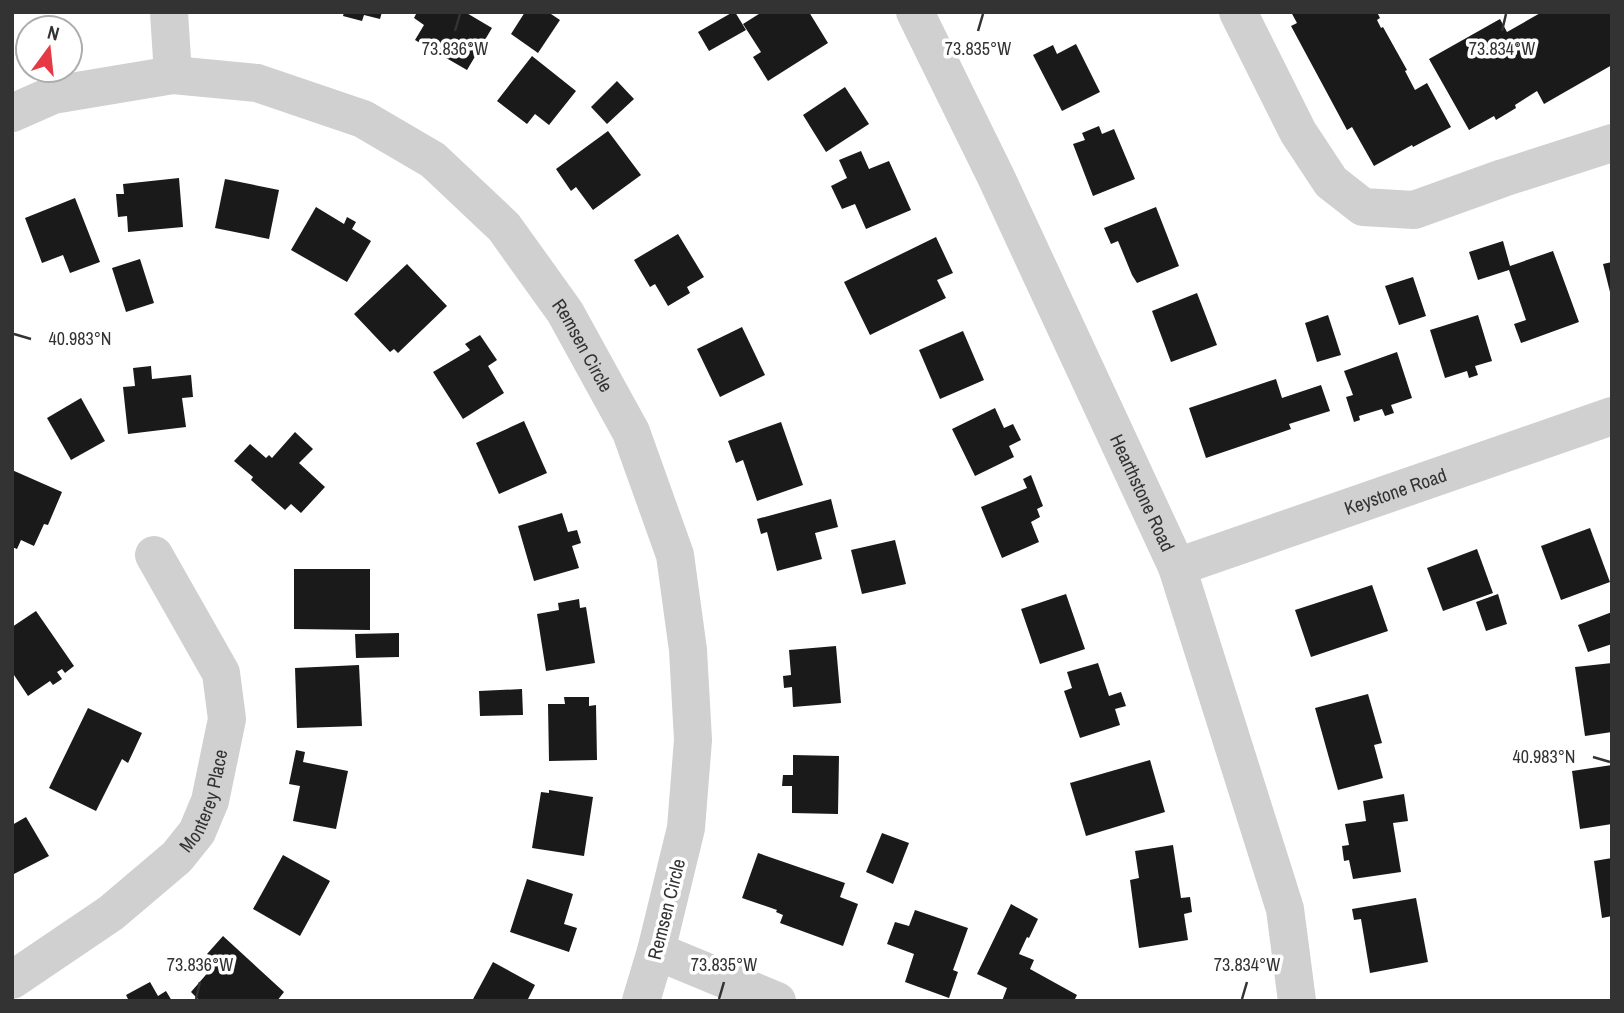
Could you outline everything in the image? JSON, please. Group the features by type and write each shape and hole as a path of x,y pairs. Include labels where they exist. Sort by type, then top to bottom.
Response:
{"street":[{"path":"169,12 173,75"},
{"name":"Hearthstone Road","path":"915,12 996,177 1177,567 1284,909 1297,1001"},
{"path":"1238,12 1298,132 1331,182 1363,207 1414,210 1612,143"},
{"name":"Remsen Circle","path":"12,113 53,95 173,75 257,83 363,119 433,160 503,227 565,312 631,432 675,555 688,650 693,740 686,828 656,951 640,1001"},
{"name":"Keystone Road","path":"1177,567 1612,416"},
{"name":"Monterey Place","path":"12,980 111,913 177,856 197,832 211,801 227,719 221,673 154,555"},
{"path":"656,951 777,1001"}],"building":[{"path":"344,12 382,12 380,19 364,15 362,21 343,16"},
{"path":"417,12 465,12 492,28 467,70 415,40 424,25 414,18"},
{"path":"525,12 548,12 560,20 538,53 511,34"},
{"path":"733,12 746,30 709,51 698,32"},
{"path":"762,12 809,12 828,43 768,81 753,57 761,52 743,24"},
{"path":"1291,12 1377,12 1380,18 1377,20 1407,70 1405,71 1415,90 1427,83 1451,127 1374,166 1352,127 1347,130 1291,26 1297,23"},
{"path":"1542,12 1612,12 1612,65 1544,104 1537,91 1496,120 1494,116 1469,130 1429,59 1500,19 1507,32"},
{"path":"1076,44 1100,92 1062,111 1033,55 1053,45 1057,54"},
{"path":"532,56 576,91 549,125 535,114 527,124 497,101"},
{"path":"617,81 634,99 607,124 591,107"},
{"path":"845,87 869,124 826,152 803,115"},
{"path":"1099,126 1102,134 1114,129 1135,179 1093,196 1073,144 1085,140 1082,133"},
{"path":"608,131 641,175 593,210 576,187 571,191 556,169"},
{"path":"861,151 869,169 889,161 911,210 866,229 855,204 842,209 831,186 847,178 839,160"},
{"path":"179,178 183,227 128,232 127,216 118,217 116,194 124,194 123,184"},
{"path":"225,179 279,190 269,239 215,228"},
{"path":"75,198 100,262 70,273 63,255 42,263 25,218"},
{"path":"316,207 344,224 347,217 356,222 352,229 371,241 347,282 291,250"},
{"path":"1156,207 1179,266 1137,283 1118,241 1111,244 1104,228"},
{"path":"678,234 704,277 687,287 690,293 668,306 655,284 650,287 634,260"},
{"path":"936,237 953,273 937,280 946,298 870,335 844,282"},
{"path":"1503,241 1510,266 1553,251 1579,322 1521,343 1514,324 1526,320 1509,270 1478,280 1469,252"},
{"path":"140,259 154,303 126,312 112,268"},
{"path":"1612,262 1612,296 1611,296 1603,264"},
{"path":"407,264 447,306 398,353 394,349 390,352 354,314"},
{"path":"1413,277 1426,316 1399,325 1385,286"},
{"path":"1197,293 1217,345 1171,362 1152,311"},
{"path":"1328,315 1341,355 1317,362 1305,323"},
{"path":"1478,315 1492,361 1475,366 1478,375 1469,378 1467,371 1445,378 1430,330"},
{"path":"742,327 765,375 720,397 697,349"},
{"path":"963,331 984,380 940,399 919,350"},
{"path":"480,335 497,360 488,366 504,393 463,419 433,372 470,350 465,344"},
{"path":"1397,352 1412,398 1391,405 1394,413 1385,416 1382,409 1359,416 1360,420 1354,422 1346,397 1353,395 1344,371"},
{"path":"151,366 152,379 191,375 193,397 182,398 186,427 128,434 123,387 135,386 133,368"},
{"path":"1276,379 1282,398 1321,385 1330,411 1289,424 1291,429 1206,458 1189,408"},
{"path":"81,398 105,441 71,460 47,418"},
{"path":"995,408 1004,428 1013,424 1021,440 1009,446 1014,457 975,476 952,429"},
{"path":"524,421 547,473 499,494 476,443"},
{"path":"781,422 803,485 757,501 743,460 736,463 728,441"},
{"path":"295,432 313,449 299,463 325,487 301,513 291,504 285,510 234,461 250,444 266,458 269,455 272,458"},
{"path":"12,470 62,492 48,525 44,524 34,546 21,540 17,549 12,547"},
{"path":"1031,475 1043,506 1037,509 1040,517 1031,522 1039,542 1002,558 981,507 1027,488 1023,479"},
{"path":"831,499 838,527 815,533 822,559 777,571 767,532 761,534 757,519"},
{"path":"562,513 568,532 577,530 581,543 572,546 579,568 534,581 518,526"},
{"path":"1590,528 1610,582 1561,600 1541,546"},
{"path":"895,540 906,584 862,594 851,550"},
{"path":"1477,549 1493,593 1443,611 1427,568"},
{"path":"294,569 370,569 370,630 294,629"},
{"path":"1372,585 1388,631 1311,657 1295,610"},
{"path":"1066,594 1085,649 1040,664 1021,609"},
{"path":"1498,594 1507,624 1486,631 1476,602"},
{"path":"579,599 580,608 586,607 595,663 546,671 537,614 559,610 558,603"},
{"path":"36,611 74,666 65,673 62,669 57,672 62,679 53,685 50,681 28,696 12,672 12,627"},
{"path":"1612,612 1612,644 1588,652 1578,625"},
{"path":"399,633 399,657 356,658 355,634"},
{"path":"836,646 841,703 793,707 792,687 784,688 783,676 791,675 789,650"},
{"path":"1098,663 1109,696 1121,692 1126,706 1115,709 1120,725 1080,738 1064,691 1072,688 1067,672"},
{"path":"1612,663 1612,732 1585,736 1575,667"},
{"path":"359,665 362,726 297,728 295,668"},
{"path":"522,689 523,715 480,716 479,691"},
{"path":"1368,694 1382,743 1374,745 1383,778 1338,790 1315,708"},
{"path":"564,697 589,697 589,706 596,705 597,760 549,761 548,704 565,704"},
{"path":"88,708 142,733 128,763 122,759 96,811 49,788"},
{"path":"296,750 305,752 303,762 348,771 336,829 293,821 300,786 289,784"},
{"path":"793,755 839,756 838,814 792,813 792,786 782,786 783,775 793,775"},
{"path":"1150,760 1165,812 1086,836 1070,783"},
{"path":"1612,765 1612,824 1580,829 1572,771"},
{"path":"549,790 593,797 584,856 532,848 541,792 549,793"},
{"path":"1404,794 1408,821 1393,823 1401,872 1353,879 1349,860 1344,861 1342,846 1349,845 1345,824 1366,821 1363,801"},
{"path":"26,817 49,856 12,875 12,825"},
{"path":"882,833 909,843 893,884 866,872"},
{"path":"1173,845 1181,898 1190,897 1192,912 1184,914 1188,940 1139,948 1130,880 1139,878 1135,851"},
{"path":"758,853 845,883 840,897 858,904 843,946 780,923 783,915 776,912 777,910 742,898"},
{"path":"283,855 330,881 300,936 253,909"},
{"path":"1612,858 1612,916 1602,918 1594,861"},
{"path":"527,879 573,894 564,924 577,928 569,952 510,932"},
{"path":"1416,898 1428,962 1370,973 1361,919 1354,920 1352,909"},
{"path":"1011,904 1038,919 1019,954 1034,960 1030,969 1077,995 1074,1001 1002,1001 1007,988 977,974"},
{"path":"915,910 968,928 953,970 958,972 949,998 905,982 914,954 887,944 895,922 909,926"},
{"path":"223,936 284,992 277,1001 200,1001 191,992 217,962 207,954"},
{"path":"493,962 535,985 527,1001 472,1001"},
{"path":"150,982 158,996 166,991 172,1001 129,1001 126,995"}]}
